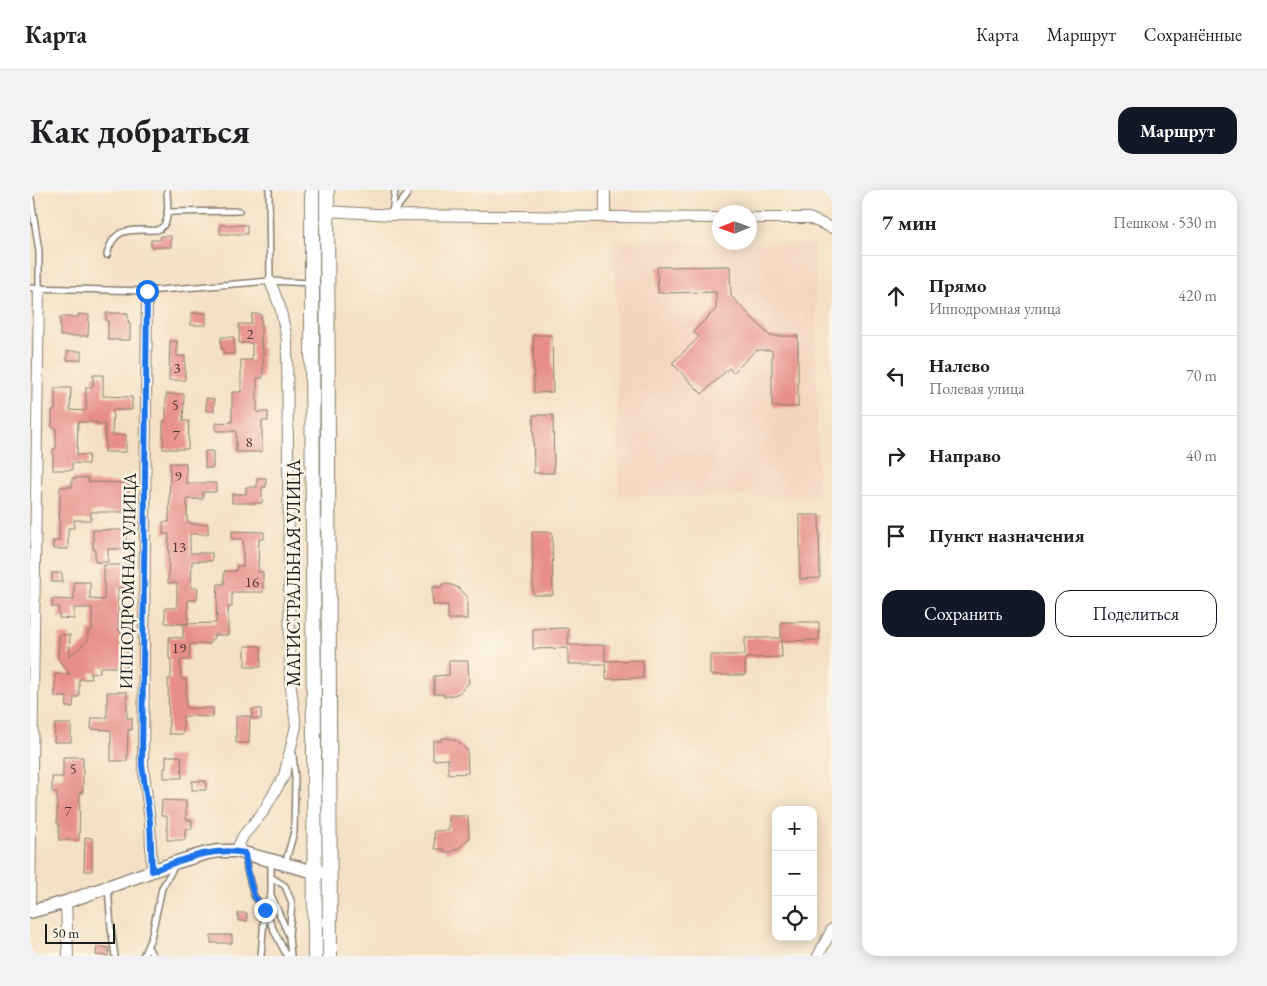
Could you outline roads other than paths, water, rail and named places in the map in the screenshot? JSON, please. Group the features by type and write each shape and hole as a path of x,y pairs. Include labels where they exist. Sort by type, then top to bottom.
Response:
{"main road":[{"name":"МАГИСТРАЛЬНАЯ УЛИЦА","path":"312,190 315,956"},
{"name":"МАГИСТРАЛЬНАЯ УЛИЦА","path":"327,190 330,956"}],"street":[{"path":"605,190 605,216"},
{"path":"327,211 392,215 712,218"},
{"path":"757,218 809,218 832,228"},
{"path":"240,852 243,836 263,812 284,776 296,726 290,681 287,340 280,307 270,281"},
{"path":"30,904 34,289"},
{"name":"ИППОДРОМНАЯ УЛИЦА","path":"147,291 142,765 150,822 152,871"},
{"path":"30,912 66,902 176,862 220,851 240,852 315,872 330,872"},
{"path":"66,902 68,956"},
{"path":"818,956 832,929"}],"lane":[{"path":"107,256 109,246 115,237 123,232 161,229 166,223 166,190"},
{"path":"269,190 270,281"},
{"path":"392,215 396,190"},
{"path":"392,215 409,190"},
{"path":"30,192 39,251 34,289 147,291 270,281 312,283"},
{"path":"167,212 239,211"},
{"path":"285,864 294,832 295,780 292,744"},
{"path":"240,852 254,896 265,910 287,956"},
{"path":"262,956 265,910 271,894 271,860"},
{"path":"144,956 151,938 162,888 176,862"},
{"path":"271,877 285,886 292,903 288,936"},
{"path":"108,886 115,956"},
{"path":"271,894 288,936 291,956"},
{"path":"148,947 153,956"}]}
